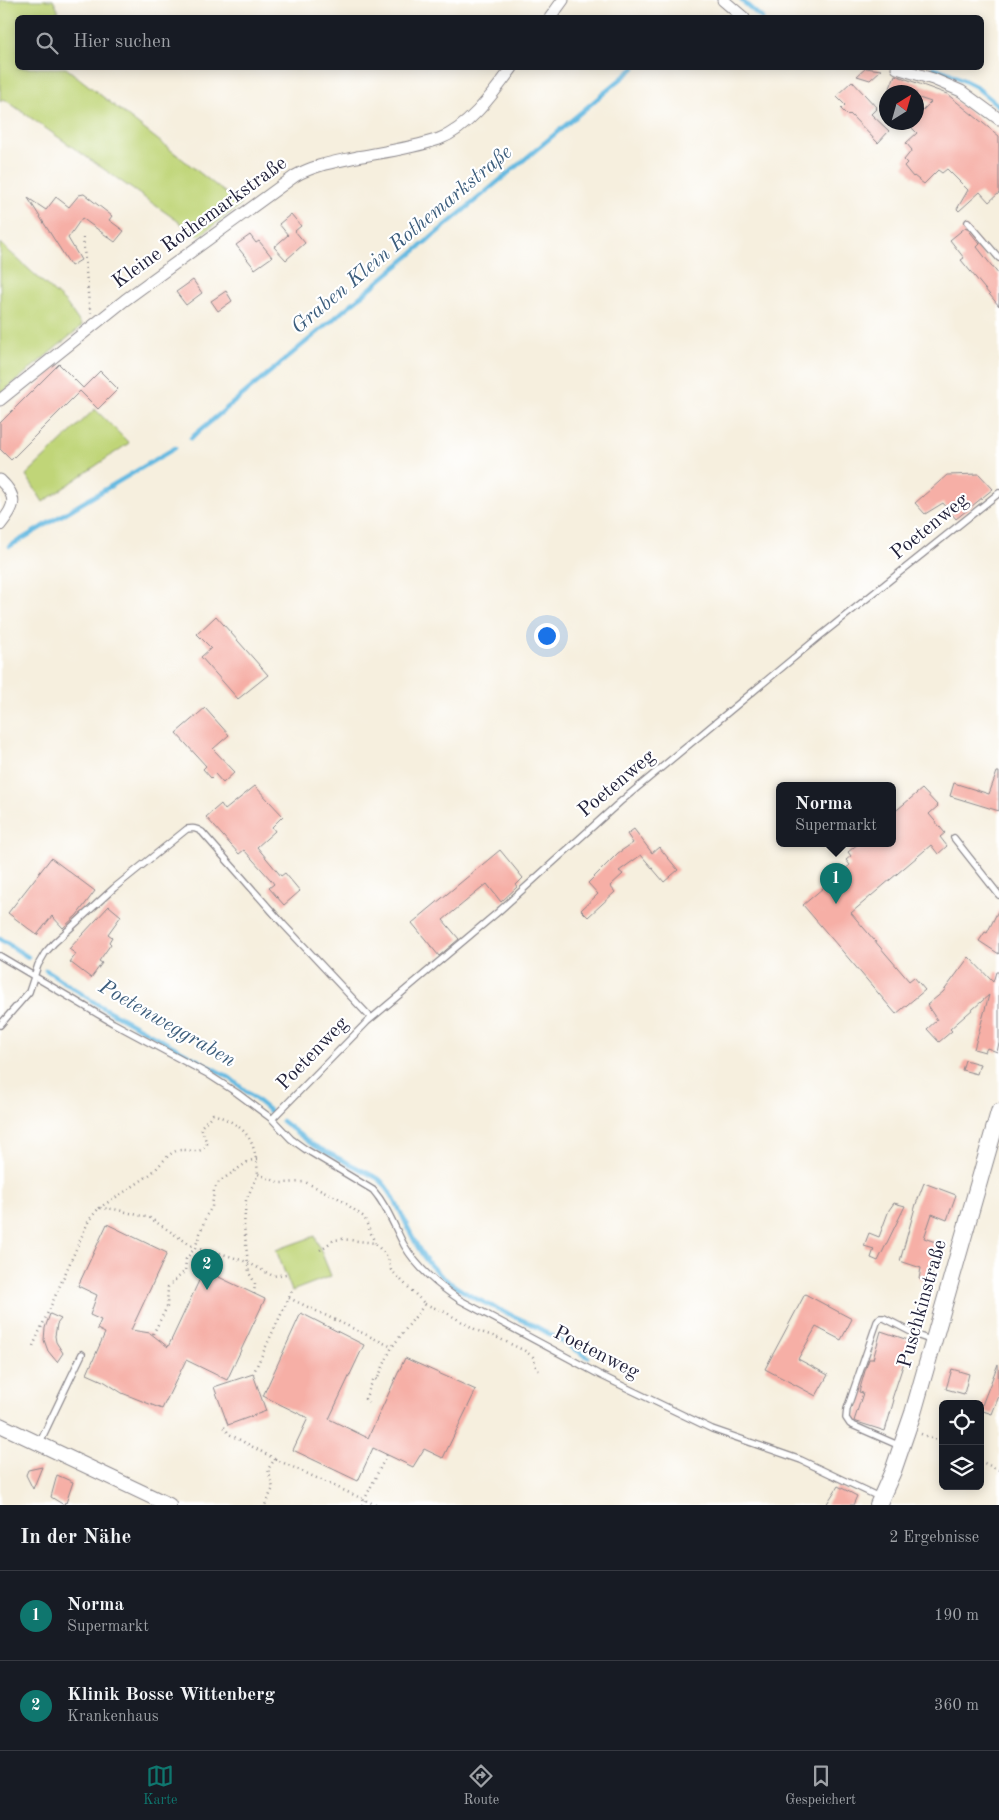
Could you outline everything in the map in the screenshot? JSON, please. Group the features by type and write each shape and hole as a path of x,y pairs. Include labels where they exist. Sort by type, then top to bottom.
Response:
{"main road":[{"name":"Puschkinstraße","path":"880,1501 908,1430 999,1112"}],"street":[{"path":"552,15 563,0"},
{"path":"723,0 740,15"},
{"name":"Kleine Rothemarkstraße","path":"0,400 94,324 304,170 314,166 412,146 440,138 453,131 486,102 510,70"},
{"path":"903,70 947,84 961,91 999,119"},
{"path":"0,480 10,490 14,499 13,507 0,525"},
{"path":"0,1426 40,1443 169,1505"}],"lane":[{"path":"968,222 999,258"},
{"name":"Poetenweg","path":"272,1119 331,1057 372,1018 498,912 650,776 820,636 999,493"},
{"path":"0,1024 29,992 45,953 85,913 187,829 196,828 202,832 283,924 372,1018"},
{"path":"954,838 999,895"},
{"name":"Poetenweg","path":"0,956 113,1023 206,1073 272,1119 291,1139 305,1149 373,1190 381,1200 405,1246 419,1266 438,1285 460,1300 602,1376 712,1429 801,1460 880,1501"},
{"path":"902,1446 850,1424 846,1418 847,1409 880,1318 884,1318 934,1342"},
{"path":"40,1443 82,1354"}],"path":[{"path":"83,238 89,304 94,324"},
{"path":"33,1346 89,1220 99,1208 150,1175 175,1152 189,1150 199,1152 204,1148 207,1144 201,1127 213,1114 231,1120 249,1136 256,1152 258,1174 246,1200 244,1226 249,1273 255,1283 254,1294"},
{"path":"153,1334 167,1306 168,1286 185,1271 186,1259 195,1248 206,1216 212,1207 214,1190 218,1183 249,1161 257,1159"},
{"path":"258,1174 280,1183 306,1182 338,1198 364,1217 375,1243 388,1258 391,1270 425,1304 445,1312 478,1331 496,1337 525,1351 533,1357 536,1368 541,1374"},
{"path":"99,1208 114,1209 150,1218 195,1248 247,1262 273,1276 286,1274"},
{"path":"320,1250 334,1240 342,1239 375,1243"},
{"path":"253,1374 292,1291"},
{"path":"289,1298 392,1347"},
{"path":"370,1405 365,1399 374,1378 378,1380 392,1347 425,1304"},
{"path":"224,1427 229,1434 275,1459 376,1505"},
{"path":"908,1430 939,1442"},
{"path":"362,1505 387,1454"},
{"path":"265,1505 273,1488 268,1469 275,1459"},
{"path":"984,1463 999,1470"}],"green space":[{"path":"0,0 53,0 58,10 57,15 15,15 15,70 69,70 241,205 199,236 4,99 0,102"},
{"path":"0,243 66,303 82,326 0,394"},
{"path":"95,409 129,443 43,502 26,475"},
{"path":"315,1236 331,1276 292,1291 276,1250"}],"building":[{"path":"864,70 881,70 870,80 857,76"},
{"path":"895,75 922,85 891,85"},
{"path":"852,81 877,108 871,114 879,122 879,130 889,131 878,143 850,114 848,116 841,109 845,105 836,96"},
{"path":"924,86 947,94 999,136 999,193 989,202 980,192 959,211 957,209 968,190 947,169 942,173 938,170 924,184 913,177 904,166 907,163 904,160 912,150 906,143 917,133 914,130 924,130 924,109 931,102 924,100"},
{"path":"84,194 112,216 109,220 124,231 115,242 82,218 68,238 81,260 71,266 28,198 46,210 56,197 69,207 79,195"},
{"path":"291,214 301,226 295,231 305,243 286,260 274,247 288,235 279,224"},
{"path":"966,227 980,244 977,247 999,275 999,306 961,260 964,258 950,240"},
{"path":"250,235 256,243 259,241 272,257 255,269 236,245"},
{"path":"193,280 202,293 186,305 176,292"},
{"path":"226,291 232,301 218,311 211,301"},
{"path":"59,364 83,388 100,371 118,389 98,409 80,391 11,460 0,449 0,423"},
{"path":"979,474 993,489 956,519 943,503 925,514 915,503 947,475"},
{"path":"216,616 268,675 238,699 201,657 211,648 197,634"},
{"path":"205,708 229,735 213,749 235,772 223,783 215,774 211,778 203,769 206,766 176,733"},
{"path":"997,772 999,772 999,811 950,796 954,783 989,794"},
{"path":"255,786 283,816 272,827 275,831 257,847 281,876 285,873 300,891 284,905 269,888 274,884 271,880 244,850 239,854 206,817 221,804 225,810"},
{"path":"922,789 938,806 929,814 945,833 940,837 947,846 938,854 931,845 851,913 909,981 914,977 925,990 896,1014 803,905 850,865 846,860 851,856 848,852 854,847 896,847 896,811"},
{"path":"634,829 652,853 659,847 678,870 664,882 641,855 619,871 623,874 610,886 615,892 588,917 581,910 598,894 588,883 618,853 633,843 627,834"},
{"path":"500,850 523,878 516,885 517,887 501,902 487,884 443,920 459,939 439,956 412,923"},
{"path":"51,858 95,891 77,915 63,928 52,916 37,935 8,913"},
{"path":"109,906 121,916 108,934 112,937 109,942 111,944 99,961 102,963 91,978 70,962 76,954 69,949"},
{"path":"999,909 999,954 979,941 985,932 987,933"},
{"path":"969,957 993,982 996,972 999,972 999,1043 997,1052 987,1048 985,1052 974,1049 989,995 950,1029 952,1031 939,1042 927,1029 937,1020 927,1005 943,992"},
{"path":"965,1060 980,1064 977,1074 962,1070"},
{"path":"924,1183 956,1195 947,1220 932,1214 924,1238 941,1244 930,1282 919,1279 921,1268 900,1261"},
{"path":"894,1203 905,1206 878,1261 871,1258 874,1249 864,1246 869,1233 879,1237 889,1210"},
{"path":"107,1224 167,1253 131,1330 150,1333 168,1347 204,1270 265,1299 227,1380 186,1360 162,1409 122,1393 105,1382 87,1374 105,1333 97,1329 101,1320 90,1315 97,1295 78,1286"},
{"path":"805,1294 852,1319 841,1340 816,1327 798,1359 828,1375 816,1396 765,1369"},
{"path":"301,1313 364,1345 329,1419 368,1438 405,1358 476,1390 443,1458 424,1449 413,1467 373,1448 358,1481 293,1450 308,1418 263,1396"},
{"path":"50,1314 61,1319 57,1324 55,1336 56,1342 63,1353 57,1362 48,1351 44,1340 45,1328"},
{"path":"881,1331 911,1341 892,1399 894,1400 885,1431 854,1421 863,1393 859,1392 865,1371 869,1359 873,1359"},
{"path":"998,1364 999,1396 992,1414 984,1411 984,1400"},
{"path":"952,1369 969,1374 964,1394 946,1389"},
{"path":"253,1374 266,1411 228,1425 214,1387"},
{"path":"42,1467 33,1489 26,1475 28,1470"},
{"path":"57,1475 73,1482 64,1505 51,1497"},
{"path":"838,1486 857,1496 853,1505 826,1505"}],"waterway":[{"path":"741,0 758,15"},
{"name":"Graben Klein Rothemarkstraße","path":"191,438 632,70"},
{"path":"940,70 975,86 999,106"},
{"path":"10,546 175,448"},
{"name":"Poetenweggraben","path":"0,939 28,957"},
{"name":"Poetenweggraben","path":"46,970 100,1006 230,1078 270,1111"},
{"name":"Poetenweggraben","path":"282,1121 313,1145 379,1179 393,1198 424,1257 443,1277 466,1293 538,1328 588,1357"}],"place":[{"name":"Norma","path":"836,904"},
{"name":"Klinik Bosse Wittenberg","path":"207,1290"}]}
